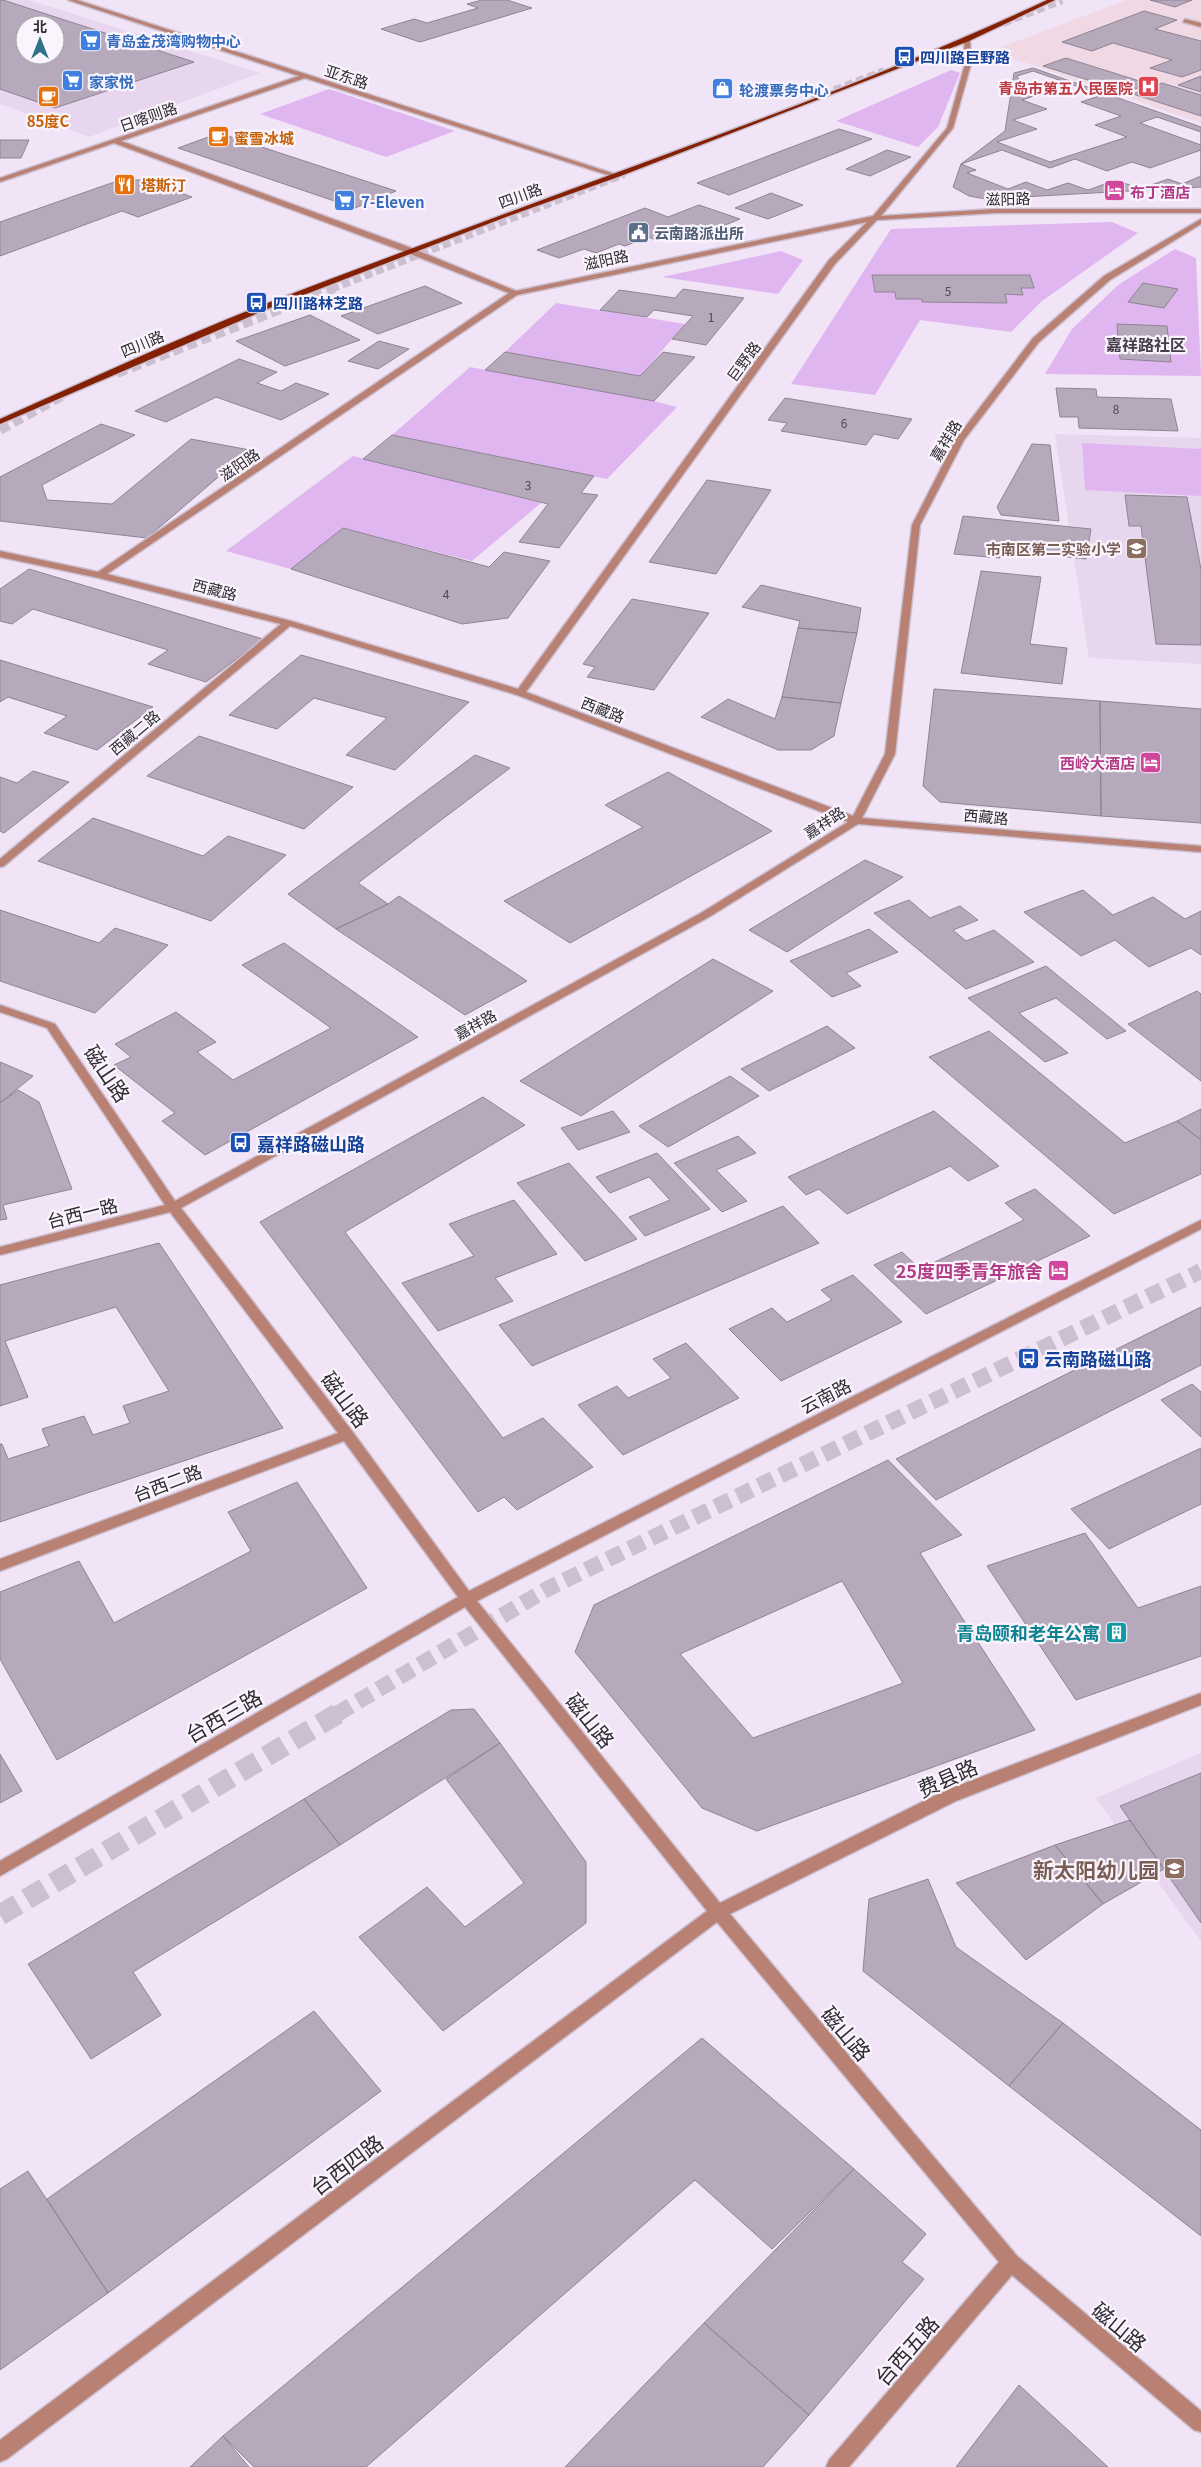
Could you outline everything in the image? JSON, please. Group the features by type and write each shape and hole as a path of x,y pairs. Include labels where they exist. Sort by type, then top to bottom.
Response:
{"main road":[{"name":"四川路","path":"0,422 175,344 411,251 616,176 967,40 1052,0"}],"street":[{"name":"亚东路","path":"71,0 616,176"},
{"path":"1185,21 1201,25"},
{"name":"巨野路","path":"520,693 832,262 874,218 950,128 968,64 967,40"},
{"name":"日喀则路","path":"0,180 304,76"},
{"path":"115,141 411,251 515,293"},
{"name":"滋阳路","path":"100,575 515,293 874,218 995,211 1201,211"},
{"name":"嘉祥路","path":"173,1207 705,915 856,821 890,754 916,525 960,439 1036,340 1107,278 1201,221"},
{"name":"西藏路","path":"1,555 100,575 288,623 520,693 856,821 1201,849"},
{"name":"西藏二路","path":"0,864 288,623"},
{"name":"磁山路","path":"0,1008 51,1026 173,1207 347,1435 467,1599 718,1912 1011,2262 1201,2423"},
{"name":"台西一路","path":"0,1251 173,1207"},
{"name":"云南路","path":"467,1599 1201,1224"},
{"name":"台西二路","path":"0,1565 347,1435"},
{"name":"台西三路","path":"0,1868 467,1599"},
{"name":"费县路","path":"718,1912 950,1796 1201,1699"},
{"name":"台西四路","path":"0,2452 718,1912"},
{"name":"台西五路","path":"836,2467 1011,2262"}],"shaded area":[{"path":"0,0 29,0 260,73 89,137 0,104"},
{"name":"青岛市第五人民医院","path":"1126,0 1201,0 1201,123 991,51"},
{"path":"951,70 960,73 938,127 918,147 836,121"},
{"path":"329,89 455,131 386,157 260,114"},
{"path":"1112,222 1138,233 1042,301 1011,332 920,320 875,395 791,384 891,229"},
{"path":"1175,249 1196,258 1201,376 1045,374 1072,329 1118,285"},
{"path":"781,251 803,260 778,294 662,277"},
{"path":"556,303 685,324 640,376 505,352"},
{"path":"470,367 654,401 677,407 607,479 392,435"},
{"name":"市南区第二实验小学","path":"1055,434 1201,438 1201,664 1089,658"},
{"path":"1082,443 1201,449 1201,496 1085,490"},
{"path":"353,456 541,503 472,561 343,528 291,569 226,551"},
{"name":"新太阳幼儿园","path":"1201,1753 1201,1941 1096,1798"}],"building":[{"name":"青岛金茂湾购物中心","path":"0,0 49,15 15,15 15,65 65,65 65,20 194,62 55,108 0,89"},
{"path":"482,0 507,0 532,8 420,42 381,29 414,19 427,23 478,8 467,4"},
{"path":"1150,0 1192,0 1175,7"},
{"path":"1144,11 1177,20 1155,29 1201,41 1201,70 1182,77 1150,68 1172,60 1113,43 1092,51 1062,42"},
{"path":"1066,58 1149,84 1126,92 1043,66"},
{"path":"1033,68 1201,127 1201,187 986,199 969,196 953,187 961,164 1005,131 1014,73"},
{"path":"1033,71 1102,95 1081,102 1121,116 1095,125 1127,137 1050,162 997,142 1037,129 1013,120 1047,109 1022,100 1043,93 1023,86 1017,76"},
{"path":"1201,76 1201,92 1178,85"},
{"path":"1162,83 1201,95 1201,116 1133,94"},
{"path":"1157,117 1201,132 1201,145 1140,123"},
{"path":"839,129 872,139 729,195 697,183"},
{"path":"219,133 396,191 355,208 178,148"},
{"path":"0,140 29,140 21,158 0,158"},
{"path":"887,150 911,157 870,176 846,169"},
{"path":"1002,150 1050,168 1075,159 1107,171 1132,162 1150,168 1201,150 1201,176 1182,184 1168,179 1140,189 1116,180 1088,190 1068,183 1047,190 1026,182 1008,189 967,173 976,170 961,164"},
{"path":"120,180 146,180 192,197 138,217 122,211 0,256 0,222"},
{"path":"771,193 803,205 768,219 735,208"},
{"name":"云南路派出所","path":"699,205 740,219 705,233 697,230 681,236 673,233 656,240 648,237 625,246 619,244 596,253 584,249 559,258 537,250 645,208 668,217"},
{"path":"872,275 1030,275 1034,288 1021,288 1023,295 1005,294 1007,303 922,302 922,299 896,299 895,292 875,292"},
{"path":"1143,283 1178,289 1164,308 1128,302"},
{"path":"425,286 462,303 378,334 341,316"},
{"path":"683,289 744,298 706,345 672,339 693,316 654,310 647,317 600,310 619,290 675,298"},
{"path":"310,315 360,340 285,366 236,341"},
{"path":"1117,324 1167,326 1171,362 1120,359"},
{"path":"379,341 409,349 378,369 348,361"},
{"path":"505,352 640,376 663,352 695,357 654,401 485,370"},
{"path":"239,359 277,372 257,383 281,391 296,383 329,394 281,420 216,397 166,422 135,411"},
{"path":"1056,388 1096,389 1097,397 1171,399 1178,431 1079,428 1078,417 1060,417"},
{"path":"785,398 912,419 898,439 874,434 866,445 781,431 787,423 768,420"},
{"path":"101,424 135,435 42,485 47,500 112,504 191,439 250,450 147,538 0,521 0,477"},
{"path":"392,435 594,476 581,493 598,495 559,548 519,542 548,504 363,459"},
{"path":"1032,444 1050,445 1059,521 1001,515 997,507"},
{"path":"707,480 771,490 716,574 649,562"},
{"path":"1125,495 1187,497 1201,569 1201,645 1156,644 1141,526 1129,526"},
{"path":"963,516 1091,529 1086,559 1002,550 1000,558 954,554"},
{"path":"343,528 489,567 504,552 550,561 508,618 462,624 291,569"},
{"path":"29,569 263,639 206,682 148,664 168,650 33,609 12,624 0,621 0,589"},
{"path":"981,571 1041,577 1030,644 1067,648 1062,684 961,673"},
{"path":"761,585 861,608 857,633 798,628 800,621 742,607"},
{"path":"632,599 709,613 654,690 587,677 595,667 583,664"},
{"path":"798,628 857,633 841,703 782,697"},
{"path":"301,655 469,702 395,770 346,755 387,718 314,698 277,729 229,715"},
{"path":"0,660 153,707 97,750 44,733 67,716 8,697 0,702"},
{"path":"934,689 1100,701 1101,816 940,802 923,786"},
{"path":"782,697 841,703 834,736 811,750 778,750 701,717 728,699 775,719"},
{"name":"西岭大酒店","path":"1100,701 1201,709 1201,823 1101,816"},
{"path":"199,736 353,787 304,829 147,776"},
{"path":"475,755 510,768 358,883 388,904 336,929 288,894"},
{"path":"33,771 69,782 4,833 0,831 0,777 17,783"},
{"path":"668,772 772,831 570,943 504,901 643,827 605,805"},
{"path":"93,818 203,856 228,836 286,855 211,921 38,861"},
{"path":"865,860 903,877 787,952 749,930"},
{"path":"1083,890 1113,915 1153,897 1185,919 1201,911 1201,955 1191,948 1149,967 1115,940 1081,956 1024,912"},
{"path":"399,896 527,981 465,1015 336,929 388,904"},
{"path":"909,900 930,918 960,906 978,920 953,930 966,941 994,930 1034,962 966,989 874,913"},
{"path":"0,910 99,943 115,928 168,945 95,1013 0,981"},
{"path":"869,929 898,952 846,973 861,986 832,997 790,961"},
{"path":"284,943 418,1037 205,1155 162,1121 175,1113 114,1065 131,1057 115,1044 176,1012 216,1042 197,1052 233,1080 331,1028 242,965"},
{"path":"713,959 773,991 581,1116 520,1081"},
{"path":"1046,966 1126,1031 1107,1039 1056,998 1019,1013 1068,1053 1045,1062 968,998"},
{"path":"1197,991 1201,994 1201,1081 1128,1024"},
{"path":"827,1026 855,1048 769,1091 741,1069"},
{"path":"989,1031 1125,1143 1177,1121 1201,1140 1201,1174 1114,1214 929,1057"},
{"path":"0,1062 33,1076 0,1103"},
{"path":"730,1076 759,1096 668,1147 639,1126"},
{"path":"18,1090 39,1102 72,1189 3,1205 7,1219 0,1220 0,1103"},
{"path":"483,1097 525,1125 345,1232 503,1438 543,1418 593,1467 517,1510 504,1497 478,1512 260,1222"},
{"path":"1201,1109 1201,1140 1177,1121"},
{"path":"613,1111 630,1132 578,1150 561,1128"},
{"path":"934,1111 999,1166 968,1181 950,1166 847,1214 819,1189 806,1195 788,1177"},
{"path":"738,1136 756,1153 716,1170 747,1201 722,1212 674,1163"},
{"path":"657,1153 710,1209 645,1236 629,1217 670,1200 649,1177 610,1193 596,1177"},
{"path":"569,1163 637,1239 585,1261 517,1183"},
{"path":"1035,1189 1090,1236 926,1314 874,1265 902,1252 920,1269 1024,1220 1005,1203"},
{"path":"514,1200 557,1254 495,1278 513,1301 438,1331 402,1283 474,1256 449,1224"},
{"path":"783,1206 819,1243 532,1366 499,1325"},
{"path":"159,1243 283,1428 0,1522 0,1444 2,1444 8,1459 49,1446 42,1429 84,1416 93,1435 130,1423 123,1406 169,1391 116,1307 5,1341 28,1397 0,1406 0,1285"},
{"path":"853,1275 902,1322 781,1381 729,1329 772,1308 787,1322 832,1300 821,1290"},
{"path":"1201,1307 1201,1365 936,1500 896,1459"},
{"path":"686,1343 739,1398 623,1455 578,1405 617,1386 628,1398 671,1378 653,1359"},
{"path":"1192,1384 1201,1392 1201,1437 1161,1400"},
{"path":"1201,1448 1201,1504 1109,1549 1071,1509"},
{"path":"888,1460 962,1535 920,1553 1035,1730 757,1831 702,1808 575,1652 594,1605","holes":["842,1581 903,1683 753,1738 680,1654"]},
{"path":"297,1482 367,1588 57,1760 0,1659 0,1592 79,1561 114,1623 251,1551 228,1512"},
{"name":"青岛颐和老年公寓","path":"1085,1533 1138,1608 1201,1586 1201,1656 1076,1700 987,1566"},
{"path":"474,1709 500,1743 340,1845 304,1799 451,1710"},
{"path":"500,1743 586,1862 586,1923 443,2031 359,1937 427,1887 465,1927 524,1883 446,1779"},
{"path":"0,1754 22,1791 0,1803"},
{"name":"新太阳幼儿园","path":"1201,1773 1201,1923 1120,1806"},
{"path":"304,1799 340,1845 133,1972 161,2015 91,2059 28,1964"},
{"path":"1130,1820 1164,1869 1103,1904 1055,1845"},
{"path":"1055,1845 1103,1904 1026,1960 956,1883"},
{"path":"928,1879 956,1947 1063,2023 1009,2086 863,1971 869,1899"},
{"path":"314,2011 381,2091 108,2293 47,2199"},
{"path":"1063,2023 1201,2130 1201,2236 1009,2086"},
{"path":"702,2038 854,2169 772,2249 695,2180 366,2467 254,2467 223,2436"},
{"path":"854,2169 926,2234 902,2262 924,2279 809,2415 704,2323"},
{"path":"28,2171 108,2293 0,2370 0,2189"},
{"path":"704,2323 809,2415 763,2467 565,2467"},
{"path":"1019,2385 1108,2467 956,2467"},
{"path":"223,2436 249,2467 190,2467"}],"tunnel":[{"path":"1003,23 1062,0"},
{"path":"812,99 884,71"},
{"path":"331,289 624,174"},
{"path":"117,373 334,288"},
{"path":"0,430 65,394"},
{"path":"337,1714 549,1588 1201,1271"},
{"path":"0,1915 339,1713"}],"place":[{"name":"青岛金茂湾购物中心","path":"90,40"},
{"name":"四川路巨野路","path":"904,56"},
{"name":"家家悦","path":"73,81"},
{"name":"青岛市第五人民医院","path":"1149,87"},
{"name":"轮渡票务中心","path":"723,89"},
{"name":"85度C","path":"48,97"},
{"name":"蜜雪冰城","path":"218,137"},
{"name":"塔斯汀","path":"125,184"},
{"name":"布丁酒店","path":"1114,191"},
{"name":"7-Eleven","path":"345,201"},
{"name":"云南路派出所","path":"638,232"},
{"name":"四川路林芝路","path":"257,302"},
{"name":"市南区第二实验小学","path":"1137,548"},
{"name":"西岭大酒店","path":"1151,762"},
{"name":"嘉祥路磁山路","path":"241,1143"},
{"name":"25度四季青年旅舍","path":"1059,1270"},
{"name":"云南路磁山路","path":"1028,1358"},
{"name":"青岛颐和老年公寓","path":"1116,1632"},
{"name":"新太阳幼儿园","path":"1175,1869"}],"district":[{"name":"嘉祥路社区","path":"1146,344"}]}
